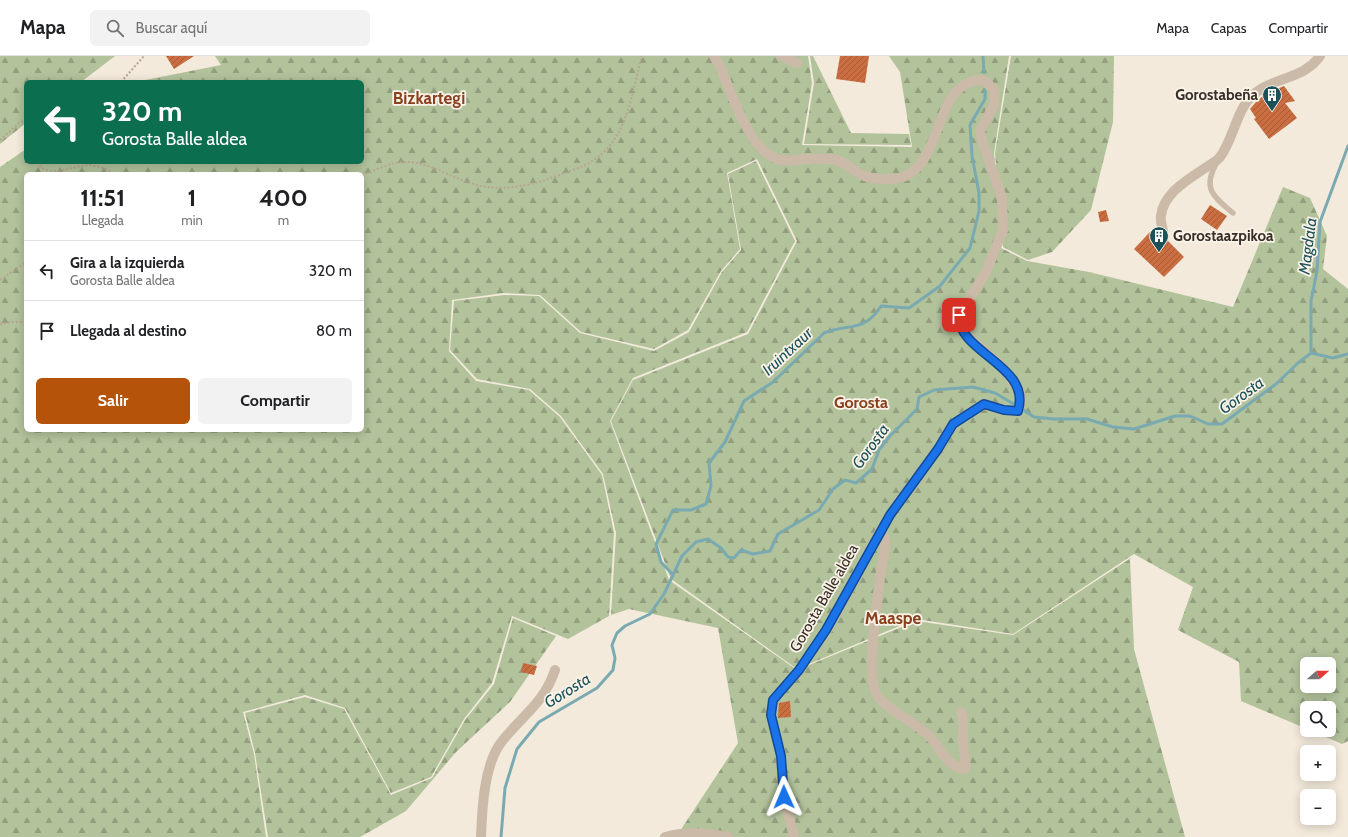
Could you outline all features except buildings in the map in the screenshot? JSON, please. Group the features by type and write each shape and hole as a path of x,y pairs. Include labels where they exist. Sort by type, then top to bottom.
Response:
{"street":[{"name":"Gorosta Balle aldea","path":"714,56 720,66 753,140 762,151 777,159 792,162 806,159 834,159 869,178 899,178 920,166 928,152 948,102 968,82 984,80 994,91 994,104 980,131 983,144 1002,198 1003,230 985,274 959,315 959,323 962,331 999,364 1020,390 1020,406 1004,410 984,404 953,424 938,449 890,515 826,630 799,670 773,700 771,715 781,756 784,797 794,837"},
{"path":"781,56 797,63"},
{"path":"1162,231 1161,215 1167,199 1184,182 1219,158 1232,138 1241,113 1250,98 1263,87 1314,65 1320,56"},
{"name":"Gorosta Balle aldea","path":"881,530 886,536 886,547 882,562 872,644 871,672 875,693 880,700 931,736 950,762 964,769 966,766 963,744 963,719 961,712"},
{"path":"482,837 488,777 493,756 502,740 526,717 541,698 550,684 555,670"},
{"path":"665,837 686,833 709,833 728,837"}],"lane":[{"path":"1219,158 1208,181 1211,192 1216,199 1233,212"}],"path":[{"path":"123,80 144,56"},
{"path":"364,174 407,162 431,167 478,186 507,188 543,181 584,165 605,150 622,125 628,112 642,56"},
{"path":"0,140 19,123 24,121"},
{"path":"39,164 44,169 51,170 89,165 110,172"},
{"path":"0,280 24,263"},
{"path":"0,324 24,322"}],"green space":[{"path":"0,56 115,56 84,80 24,80 24,125 0,144"},
{"path":"215,56 808,56 812,83 802,145 912,147 900,72 889,56 1009,56 994,153 1001,248 1027,261 1089,272 1233,307 1283,187 1310,198 1327,236 1323,269 1348,289 1348,741 1342,744 1326,737 1336,737 1336,701 1300,701 1300,726 1241,701 1239,662 1178,630 1193,587 1134,554 1013,634 916,619 797,669 671,579 611,421 633,380 748,334 797,241 757,159 727,173 740,249 721,271 688,330 654,349 581,332 540,295 504,293 452,300 449,351 476,381 529,390 560,417 602,475 614,533 609,616 568,639 512,616 492,683 464,719 431,777 391,793 345,708 305,695 243,712 254,754 266,837 0,837 0,167 24,150 24,164 364,164 364,80 145,80 221,65"},
{"path":"810,56 813,56 851,133 909,134 911,145 804,144 814,83"},
{"path":"1011,56 1114,56 1113,122 1091,210 1052,252 1028,260 1003,247 995,153"},
{"path":"756,161 795,241 747,332 633,378 610,421 669,580 797,670 916,621 1013,635 1134,556 1130,559 1134,649 1185,837 676,837 738,743 718,628 629,609 611,615 616,533 603,474 561,416 530,389 477,379 450,350 454,301 504,295 539,296 580,333 654,351 689,332 722,272 741,250 728,174"},
{"path":"513,618 556,636 510,702 456,752 406,811 360,837 268,837 255,753 245,713 305,697 344,709 391,795 432,778 465,720 494,684"}],"waterway":[{"name":"Iruintxaur","path":"983,56 984,73"},
{"name":"Iruintxaur","path":"673,575 661,562 656,544 673,510 691,510 706,504 711,486 709,463 725,442 744,401 773,382 824,333 862,324 875,315 881,306 909,308 940,286 970,248 979,211 979,193 972,156 970,125 985,99 985,90"},
{"name":"Magdala","path":"1311,353 1311,301 1317,271 1320,222 1348,146"},
{"path":"1311,353 1333,358 1348,354"},
{"name":"Gorosta","path":"1022,409 1034,417 1053,419 1087,419 1113,427 1134,429 1175,416 1190,416 1208,424 1222,424 1276,384 1311,353"},
{"name":"Gorosta","path":"501,837 505,788 517,749 539,722 597,688 613,670 615,658 612,645 617,633 625,626 650,614 664,594 682,556 696,542 708,539 721,548 728,557 734,558 741,550 753,554 770,551 778,534 819,510 833,489 845,480 856,483 872,469 879,450 889,437 917,409 919,397 934,390 973,387 995,393 1017,406"}],"place":[{"name":"Gorostabeña","path":"1272,112"},
{"name":"Gorostaazpikoa","path":"1159,253"}],"district":[{"name":"Bizkartegi","path":"429,98"},
{"name":"Gorosta","path":"861,402"},
{"name":"Maaspe","path":"893,618"}],"route":[{"path":"784,797 781,756 771,715 773,700 799,670 826,630 890,515 938,449 953,424 984,404 1004,410 1018,411 1021,401 1020,390 999,364 979,348 962,331 959,323 959,315"}]}
